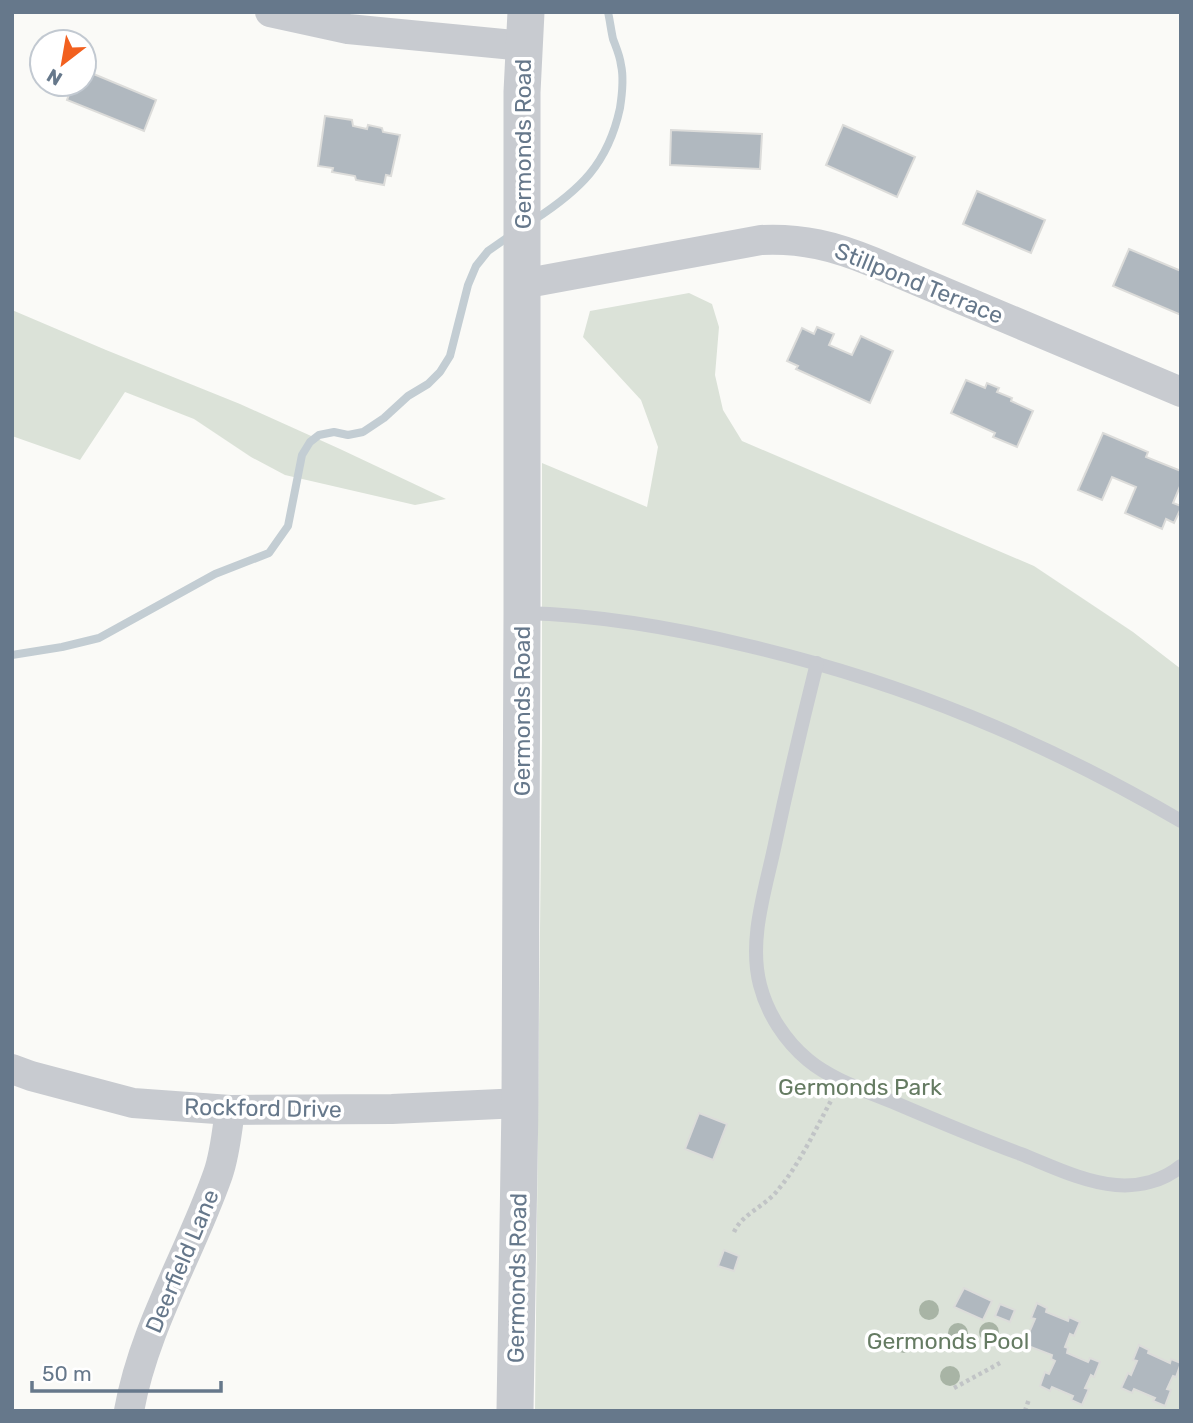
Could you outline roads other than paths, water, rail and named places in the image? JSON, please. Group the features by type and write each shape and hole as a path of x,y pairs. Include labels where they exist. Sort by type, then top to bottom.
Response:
{"street":[{"path":"270,12 348,29 525,29"},
{"name":"Germonds Road","path":"515,1411 520,1103 521,124 525,29"},
{"name":"Stillpond Terrace","path":"522,284 761,240 808,242 840,249 873,261 1181,391"},
{"name":"Rockford Drive","path":"12,1069 133,1103 230,1110 391,1109 520,1103"},
{"name":"Deerfield Lane","path":"128,1411 134,1381 159,1312 219,1170 230,1110"}],"lane":[{"path":"522,612 586,616 728,640 895,687 1010,732 1117,785 1181,821"},
{"path":"817,663 758,931 757,968 765,1000 788,1040 809,1061 833,1077 979,1138 1100,1182 1131,1185 1146,1183 1181,1166"}],"waterway":[{"path":"534,220 565,198 590,174 600,160 615,128 621,103 622,75 608,12"},
{"path":"12,655 99,638 215,574 269,553 288,526 302,455 310,442 319,435 334,432 348,435 363,432 440,372 450,356 468,285 476,266 488,251 511,235"}],"park label":[{"name":"Germonds Park","path":"860,1087"},
{"name":"Germonds Pool","path":"948,1341"}]}
